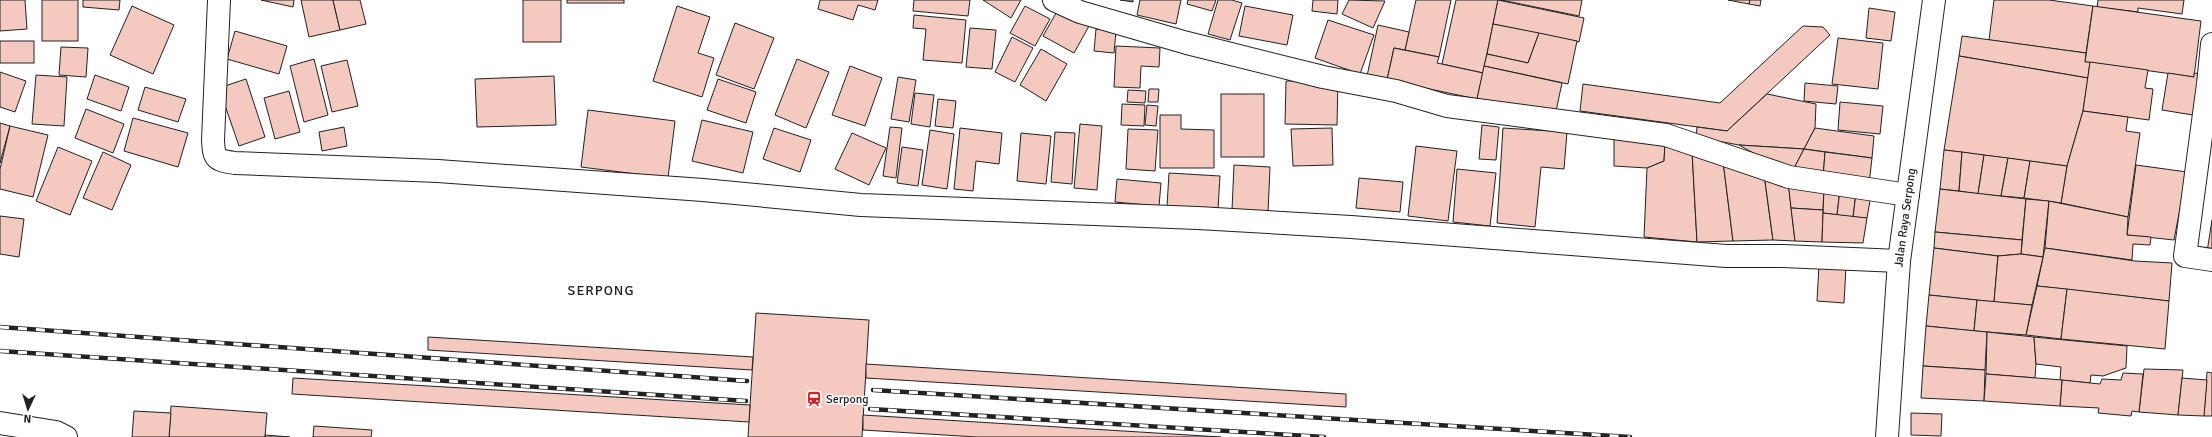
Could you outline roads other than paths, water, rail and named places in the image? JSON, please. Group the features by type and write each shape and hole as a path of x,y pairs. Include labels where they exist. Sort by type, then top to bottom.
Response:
{"street":[{"path":"219,0 213,140 214,155 216,159 235,163 438,170 703,190 861,205 1206,219 1351,227 1726,256 1783,256 1899,261"},
{"path":"1054,0 1080,12 1188,43 1323,76 1396,91 1447,106 1666,135 1789,177 1908,195"},
{"name":"Jalan Raya Serpong","path":"1887,437 1899,261 1934,0"},
{"path":"2212,44 2210,84 2185,256 2212,260"},
{"path":"0,423 56,432 66,437"}],"railway":[{"path":"0,327 747,381"},
{"path":"0,351 746,401"},
{"path":"873,390 1630,437"},
{"path":"870,409 1324,437"}],"place":[{"name":"Serpong","path":"814,399"}],"district":[{"name":"SERPONG","path":"601,290"}]}
